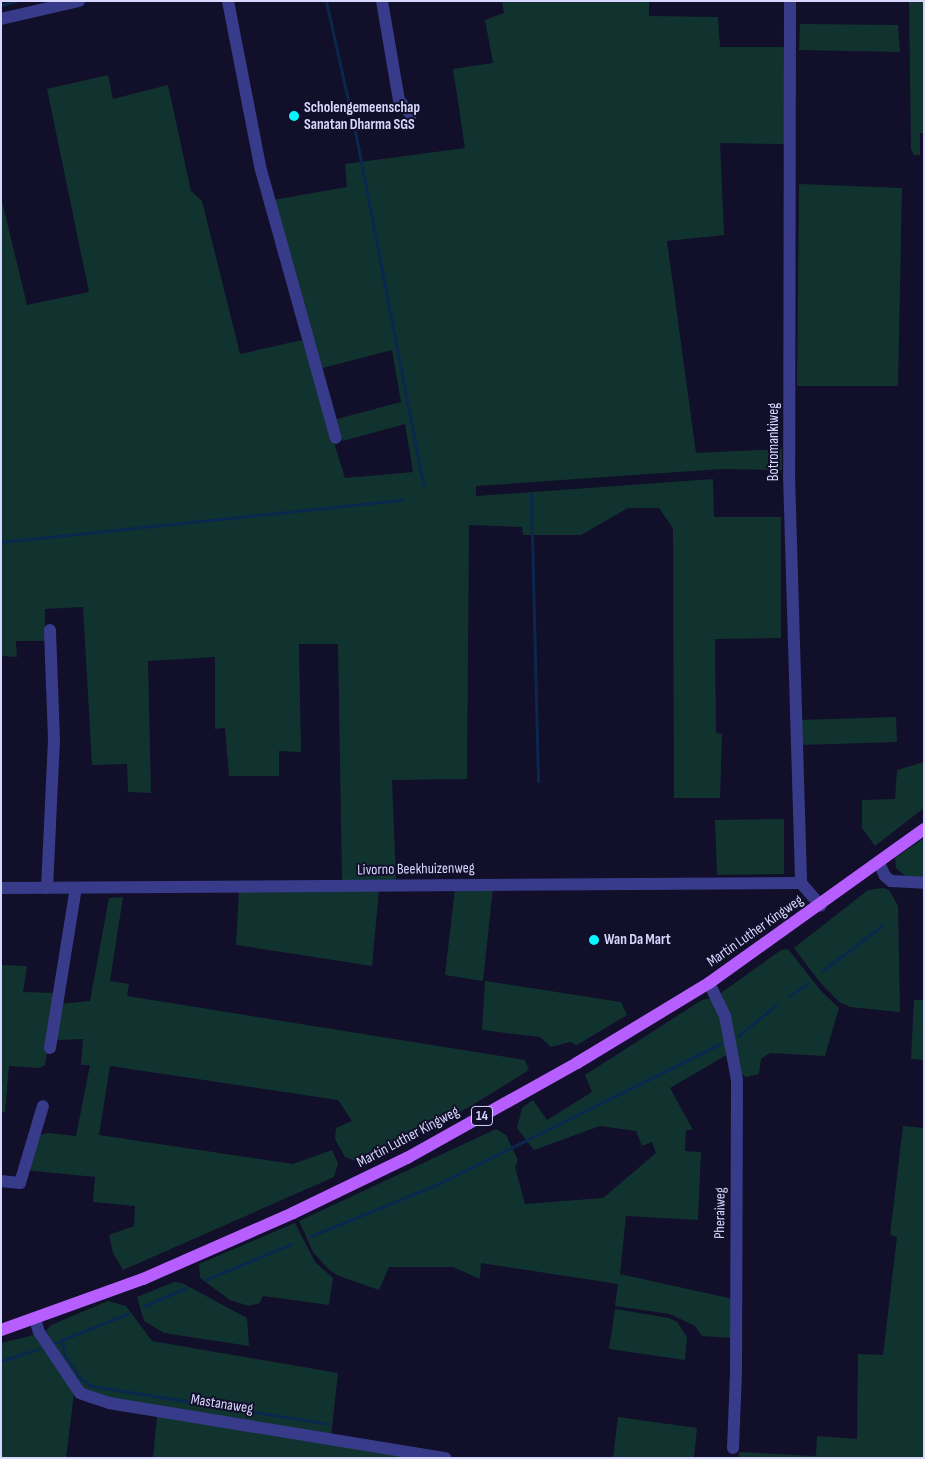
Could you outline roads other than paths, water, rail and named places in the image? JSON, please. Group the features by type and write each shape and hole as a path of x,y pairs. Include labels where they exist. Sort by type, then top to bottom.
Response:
{"main road":[{"name":"Martin Luther Kingweg","path":"1,1330 151,1275 293,1213 407,1158 577,1063 709,983 821,906 924,829"}],"street":[{"path":"1,19 30,6 79,1"},
{"path":"228,1 261,170 336,438"},
{"path":"382,1 399,100 411,115"},
{"name":"Botromankiweg","path":"790,1 790,475 801,883"},
{"path":"47,888 54,740 50,630"},
{"path":"879,863 885,876 891,881 924,883"},
{"path":"801,883 821,906"},
{"name":"Livorno Beekhuizenweg","path":"1,888 801,883"},
{"path":"50,1048 76,888"},
{"name":"Pheraiweg","path":"709,983 725,1016 737,1080 736,1374 733,1448"},
{"path":"1,1181 20,1183 43,1106"},
{"name":"Mastanaweg","path":"35,1319 40,1332 80,1393 108,1403 446,1458"}],"waterway":[{"path":"1,5 16,1"},
{"path":"326,1 357,141 423,485"},
{"path":"531,494 538,781"},
{"path":"1,542 402,500"},
{"path":"822,971 883,925"},
{"path":"789,996 808,983"},
{"path":"738,1036 776,1005"},
{"path":"311,1236 438,1184 720,1044"},
{"path":"205,1280 291,1244"},
{"path":"144,1306 186,1288"},
{"path":"54,1343 127,1314"},
{"path":"62,1341 64,1354 81,1379 92,1386 328,1424"},
{"path":"1,1361 38,1349"}],"place":[{"name":"Scholengemeenschap Sanatan Dharma SGS","path":"294,116"},
{"name":"Wan Da Mart","path":"594,940"}]}
